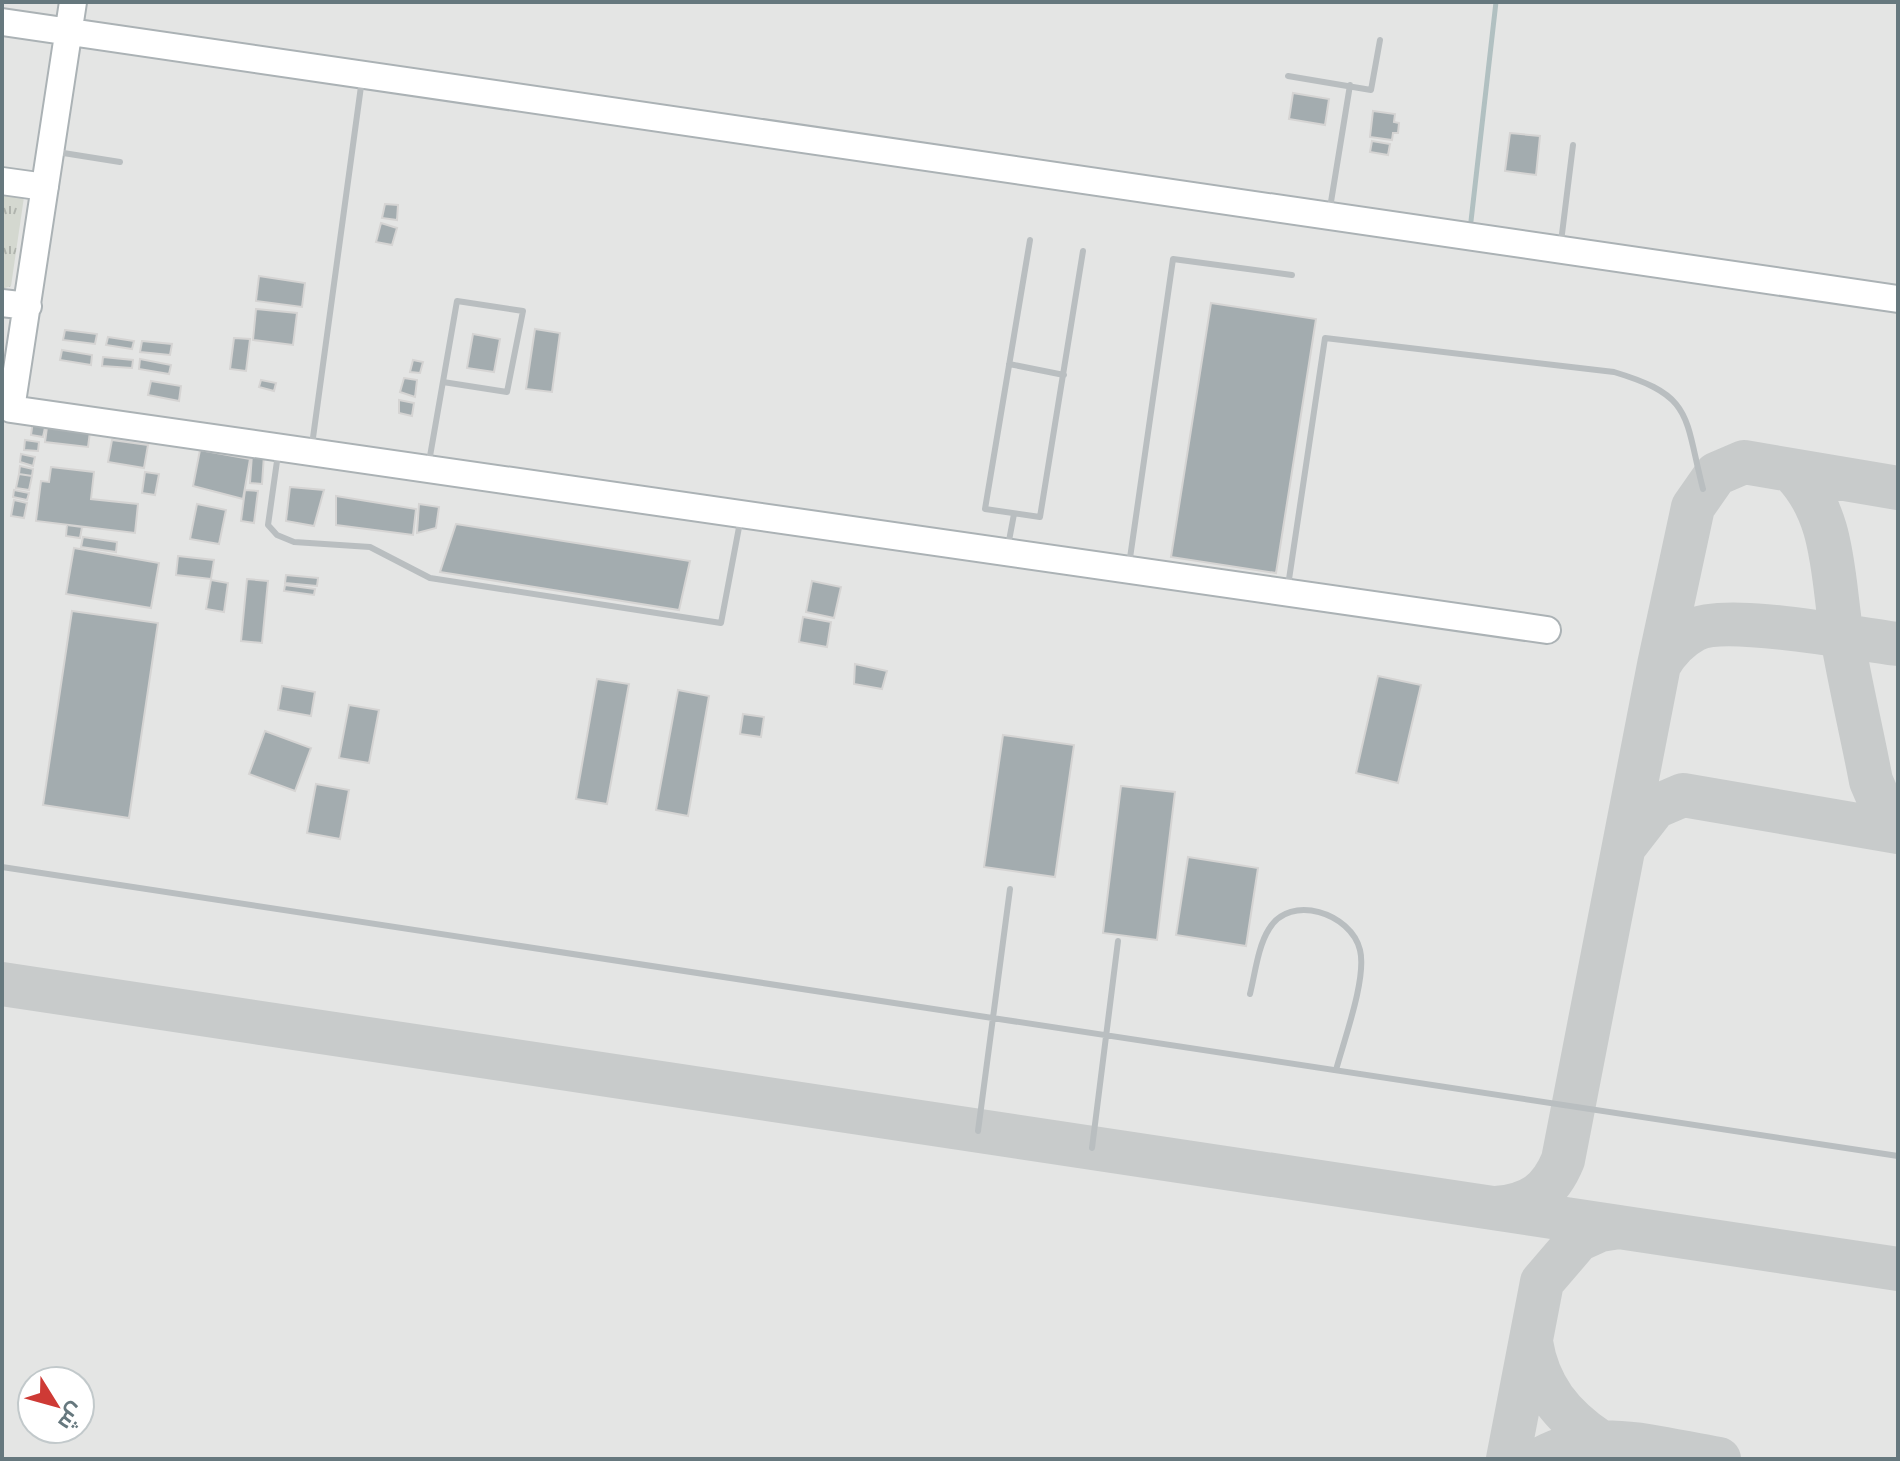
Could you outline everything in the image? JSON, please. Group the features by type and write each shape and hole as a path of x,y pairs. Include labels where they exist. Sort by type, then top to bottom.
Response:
{"street":[{"path":"73,2 45,187 15,304 11,409 1547,630"},
{"path":"2,22 1898,299"},
{"path":"2,181 45,187"}],"lane":[{"path":"1288,76 1371,90 1380,40"},
{"path":"310,452 363,76"},
{"path":"1329,214 1350,85"},
{"path":"1560,249 1573,145"},
{"path":"51,152 120,162"},
{"path":"1030,240 985,509 1040,517 1083,251"},
{"path":"1128,570 1173,259 1292,275"},
{"path":"428,469 443,382 457,301 523,311 507,392 443,382"},
{"path":"1287,593 1325,338 1614,372 1647,382 1671,395 1682,408 1703,489"},
{"path":"1009,364 1064,375"},
{"path":"279,448 268,525 277,535 294,542 370,547 430,578 721,623 742,514"},
{"path":"1007,552 1014,514"},
{"path":"2,867 1898,1156"},
{"path":"978,1131 1010,889"},
{"path":"1250,994 1268,930 1280,915 1301,909 1329,914 1348,929 1360,949 1361,969 1336,1070"},
{"path":"1092,1148 1118,941"}],"shaded area":[{"path":"2,2 1898,2 1898,1459 2,1459"}],"green space":[{"path":"11,191 24,197 11,286 2,289 2,205 4,194"}],"building":[{"path":"1293,93 1329,99 1325,125 1289,119"},
{"path":"1373,111 1395,114 1394,122 1399,123 1398,133 1393,133 1392,140 1370,137"},
{"path":"1510,133 1540,136 1536,175 1505,171"},
{"path":"1372,141 1390,144 1388,155 1370,152"},
{"path":"385,204 398,205 397,220 382,218"},
{"path":"381,223 397,228 392,245 376,242"},
{"path":"259,276 305,283 302,307 256,301"},
{"path":"1211,303 1316,319 1276,573 1171,557"},
{"path":"256,309 297,313 293,345 253,340"},
{"path":"535,329 560,333 552,392 526,389"},
{"path":"65,330 97,334 95,344 63,340"},
{"path":"473,334 500,339 494,372 467,368"},
{"path":"108,337 134,341 132,349 106,345"},
{"path":"234,338 250,339 246,371 230,369"},
{"path":"142,341 172,344 170,355 140,352"},
{"path":"62,350 92,355 91,365 60,360"},
{"path":"103,357 133,360 132,368 102,366"},
{"path":"140,359 171,365 169,374 139,369"},
{"path":"413,360 423,362 420,373 410,372"},
{"path":"404,378 417,380 415,397 400,392"},
{"path":"261,380 276,383 274,391 259,387"},
{"path":"151,381 181,386 179,401 148,395"},
{"path":"399,400 414,403 412,416 399,413"},
{"path":"33,420 46,423 43,437 31,435"},
{"path":"47,427 90,432 88,447 45,442"},
{"path":"25,440 39,442 38,451 24,450"},
{"path":"112,440 148,445 144,468 108,462"},
{"path":"200,450 250,459 243,499 193,486"},
{"path":"21,454 35,457 33,466 20,462"},
{"path":"252,454 264,455 262,484 250,483"},
{"path":"20,466 33,469 32,476 19,474"},
{"path":"51,467 94,472 91,499 138,504 135,533 36,521 41,481 49,482"},
{"path":"145,472 159,474 155,495 142,493"},
{"path":"19,474 32,476 29,490 16,488"},
{"path":"290,487 324,490 314,526 286,521"},
{"path":"14,490 29,493 27,500 13,497"},
{"path":"245,490 258,491 254,523 241,521"},
{"path":"336,496 416,509 413,535 336,525"},
{"path":"14,500 27,503 24,518 11,516"},
{"path":"197,504 226,510 219,544 190,539"},
{"path":"419,504 439,507 436,528 417,533"},
{"path":"456,524 690,561 679,610 440,572"},
{"path":"67,525 82,527 80,538 66,536"},
{"path":"83,537 117,542 116,552 81,547"},
{"path":"74,548 159,563 151,608 66,594"},
{"path":"178,556 214,560 211,579 176,575"},
{"path":"286,575 318,578 317,586 285,583"},
{"path":"247,579 268,581 262,643 241,641"},
{"path":"211,580 228,583 224,612 206,609"},
{"path":"812,581 841,587 834,618 806,612"},
{"path":"285,585 315,589 314,595 284,591"},
{"path":"72,611 158,623 129,818 43,805"},
{"path":"803,617 831,622 827,647 799,642"},
{"path":"855,664 887,671 882,689 854,684"},
{"path":"1378,676 1421,685 1398,783 1356,773"},
{"path":"597,679 629,684 607,804 576,799"},
{"path":"282,686 315,692 311,716 278,710"},
{"path":"678,690 709,696 688,816 656,810"},
{"path":"349,705 379,710 369,763 339,758"},
{"path":"743,714 764,717 761,737 740,734"},
{"path":"265,731 311,748 295,791 249,774"},
{"path":"1003,735 1074,745 1055,877 984,867"},
{"path":"316,784 349,790 340,839 307,833"},
{"path":"1121,786 1175,792 1157,940 1103,933"},
{"path":"1188,857 1258,868 1246,946 1176,935"}],"waterway":[{"path":"1471,221 1496,2"}],"taxiway":[{"path":"1659,665 1693,507 1716,474 1744,462 1898,488"},
{"path":"1791,470 1806,487 1824,527 1830,548 1845,654 1871,781 1880,802 1898,821"},
{"path":"1496,1208 1519,1204 1538,1195 1552,1181 1563,1160 1659,665 1666,655 1678,641 1694,630 1733,624 1898,644"},
{"path":"1624,847 1655,807 1683,795 1898,832"},
{"path":"2,984 1898,1269"},
{"path":"1508,1459 1542,1282 1578,1240 1600,1230 1619,1227"},
{"path":"1531,1342 1539,1373 1554,1399 1563,1411 1599,1441"},
{"path":"1541,1459 1562,1449 1606,1443 1652,1447 1719,1459"}]}
